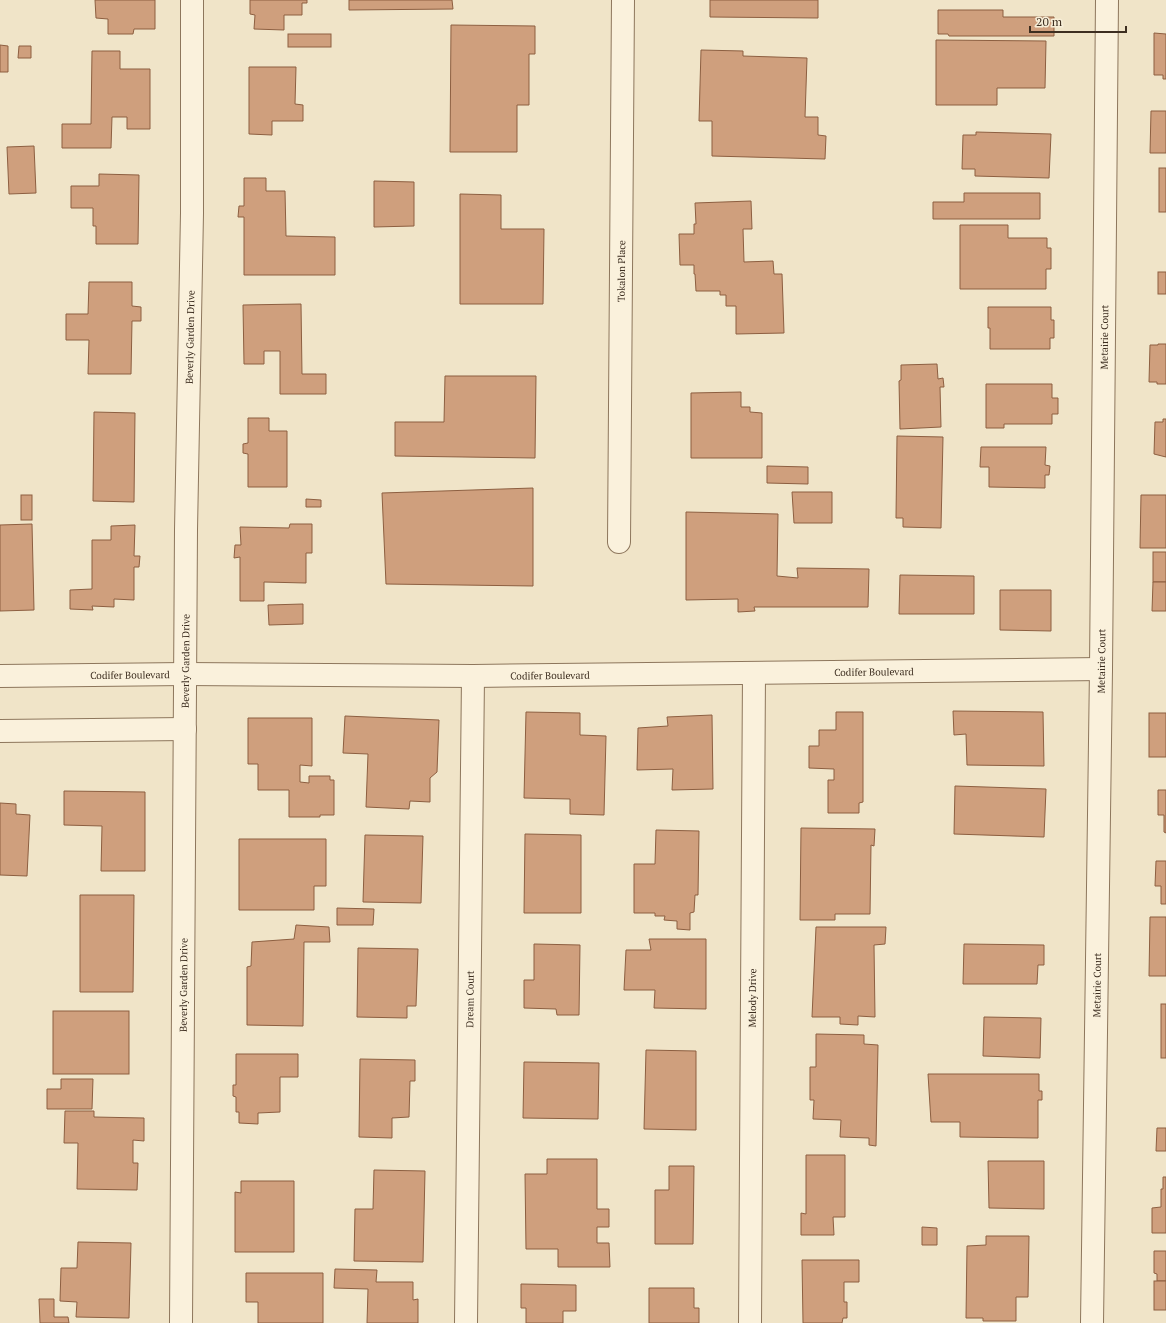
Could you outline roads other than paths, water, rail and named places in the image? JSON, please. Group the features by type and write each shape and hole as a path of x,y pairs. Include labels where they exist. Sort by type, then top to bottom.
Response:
{"street":[{"name":"Beverly Garden Drive","path":"181,1323 186,530 192,213 192,0"},
{"name":"Tokalon Place","path":"619,542 623,0"},
{"name":"Metairie Court","path":"1092,1323 1101,669 1107,0"},
{"name":"Codifer Boulevard","path":"0,676 185,674 473,676 1101,669"},
{"name":"Melody Drive","path":"750,1323 754,673"},
{"name":"Dream Court","path":"466,1323 473,676"},
{"path":"0,731 185,729"}]}
